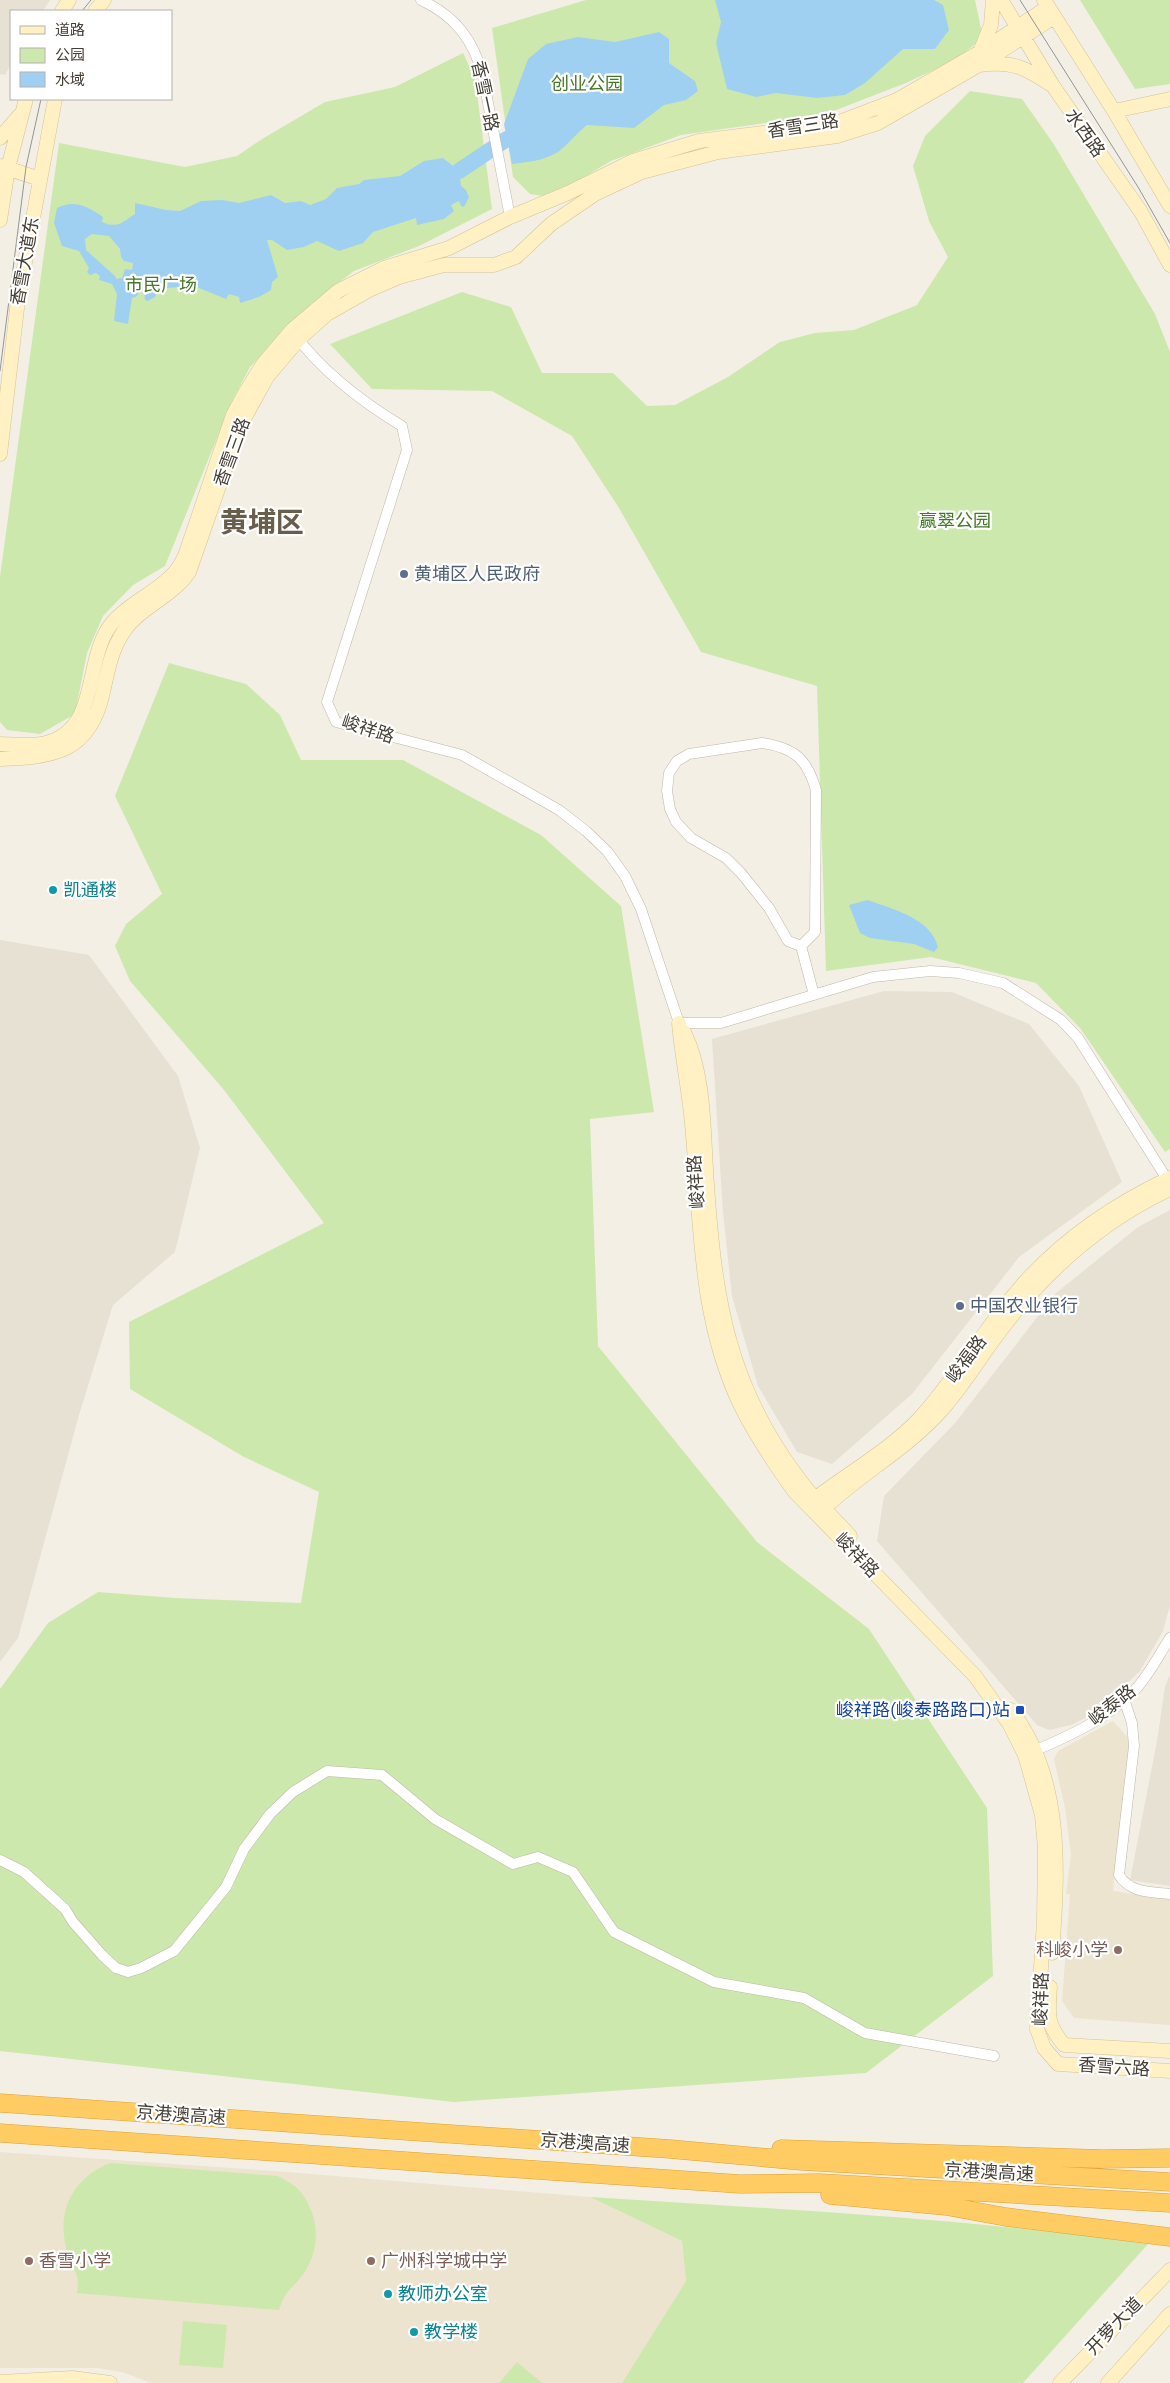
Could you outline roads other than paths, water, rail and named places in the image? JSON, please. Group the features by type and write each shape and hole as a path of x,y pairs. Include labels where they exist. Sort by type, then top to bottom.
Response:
{"highway":[{"name":"京港澳高速","path":"0,2103 670,2149 802,2161 1170,2182"},
{"name":"京港澳高速","path":"0,2133 740,2184 818,2183 1163,2202"},
{"path":"670,2149 829,2149 1083,2158 1170,2158"},
{"path":"740,2184 946,2206 1006,2217 1170,2237"}],"street":[{"path":"96,10 104,0"},
{"name":"香雪一路","path":"421,0 448,16 468,38 480,62 510,217"},
{"path":"993,0 991,25 980,59 1017,65 1053,86"},
{"name":"水西路","path":"1001,0 1053,86 1140,212 1170,265"},
{"name":"香雪三路","path":"0,759 52,755 82,736 93,721 103,693 110,659 119,638 128,624 175,588 189,572 240,426 250,405 295,334 347,301 399,277 444,265 494,265 516,257 551,224 595,194 662,165 718,152 837,136 878,123 1021,32 1048,8"},
{"name":"水西路","path":"1048,8 1114,111 1170,206"},
{"name":"香雪三路","path":"0,744 46,743 66,732 76,722 88,699 103,638 124,610 176,572 185,556 234,415 263,364 338,291 360,279 412,258 449,248 510,217 568,193 633,161 699,141 834,124 897,100 980,59"},
{"path":"1114,111 1170,99"},
{"name":"香雪大道东","path":"0,454 18,300 55,100"},
{"path":"0,138 24,105"},
{"name":"香雪大道东","path":"0,220 4,172 24,105"},
{"path":"4,172 40,179"},
{"name":"峻祥路","path":"295,334 350,392 402,426 407,450 327,702 336,722 462,755 559,810 586,831 607,852 625,876 641,910 679,1023 692,1126 701,1249 713,1326 731,1382 752,1426 772,1460 794,1491 816,1506 982,1675 1018,1719 1049,1797 1056,1863 1048,2018 1054,2032 1064,2045"},
{"path":"762,743 780,746 798,754 811,773 816,790 815,932 801,946 788,941 769,908 742,873 726,858 691,838 676,822 670,809 667,791 669,774 677,761 689,754 762,743"},
{"path":"801,946 814,995"},
{"path":"679,1023 721,1023 873,978 930,971 959,973 1003,983 1062,1020 1078,1038 1169,1182"},
{"name":"峻福路","path":"816,1506 835,1497 907,1443 956,1394 1024,1300 1069,1254 1169,1182"},
{"name":"峻泰路","path":"1030,1753 1090,1723 1135,1690 1170,1638"},
{"path":"1124,1699 1132,1723 1134,1746 1119,1875 1123,1883 1137,1890 1170,1894"},
{"name":"峻祥路","path":"1030,1753 1042,1815 1045,1848 1044,1922 1037,2029 1044,2048 1058,2064"},
{"path":"0,1860 24,1872 65,1909 73,1922 102,1955 116,1968 128,1972 141,1968 174,1951 226,1886 244,1849 270,1814 293,1792 327,1771 382,1776 434,1819 513,1864 538,1857 573,1872 614,1932 714,1982 804,1998 865,2033 994,2056"},
{"name":"香雪六路","path":"1064,2045 1170,2051"},
{"name":"香雪六路","path":"1058,2064 1170,2071"},
{"name":"开萝大道","path":"1060,2383 1170,2270"},
{"name":"开萝大道","path":"1108,2383 1170,2314"},
{"path":"0,2382 72,2378 110,2383"}],"water":[{"path":"715,0 934,0 943,5 949,30 935,49 903,49 865,83 845,95 817,98 776,93 756,97 727,89 716,43 721,22"},
{"path":"659,32 669,39 669,63 695,81 698,91 686,100 664,105 634,128 587,125 553,155 540,160 512,164 504,124 528,59 546,44 578,37 615,42"},
{"path":"443,158 459,171 461,186 466,190 469,197 464,207 461,206 459,201 451,205 454,211 444,219 417,225 416,218 373,232 363,243 339,251 317,241 304,247 287,250 272,240 267,240 278,277 272,282 271,290 259,297 240,303 239,297 229,294 226,299 199,288 185,292 180,287 166,288 157,292 155,297 148,301 145,300 144,291 140,291 137,296 132,298 128,324 114,321 117,294 112,284 99,280 100,276 96,273 90,275 87,272 89,268 79,251 62,246 54,223 57,208 70,204 87,207 103,217 102,222 112,225 120,224 135,214 135,203 180,211 201,201 222,200 239,203 271,195 285,203 301,201 310,205 326,199 337,188 359,184 364,180 400,176 424,161","holes":["92,234 109,236 120,249 121,257 124,261 133,263 132,270 125,269 122,278 116,279 86,250 85,239"]},
{"path":"868,900 899,911 919,922 934,937 938,947 934,952 914,944 870,938 860,933 849,905"}],"waterway":[{"path":"459,171 507,139"}],"tram line":[{"path":"83,10 91,0"},
{"path":"1020,0 1138,187 1170,243"},
{"path":"0,371 26,167 41,100"}],"place":[{"name":"黄埔区人民政府","path":"404,574"},
{"name":"凯通楼","path":"53,890"},
{"name":"中国农业银行","path":"960,1306"},
{"name":"峻祥路(峻泰路路口)站","path":"1020,1710"},
{"name":"科峻小学","path":"1118,1950"},
{"name":"香雪小学","path":"29,2261"},
{"name":"广州科学城中学","path":"371,2261"},
{"name":"教师办公室","path":"388,2294"},
{"name":"教学楼","path":"414,2332"}],"district":[{"name":"黄埔区","path":"262,522"}],"park label":[{"name":"创业公园","path":"587,84"},
{"name":"市民广场","path":"161,285"},
{"name":"赢翠公园","path":"955,521"}]}
